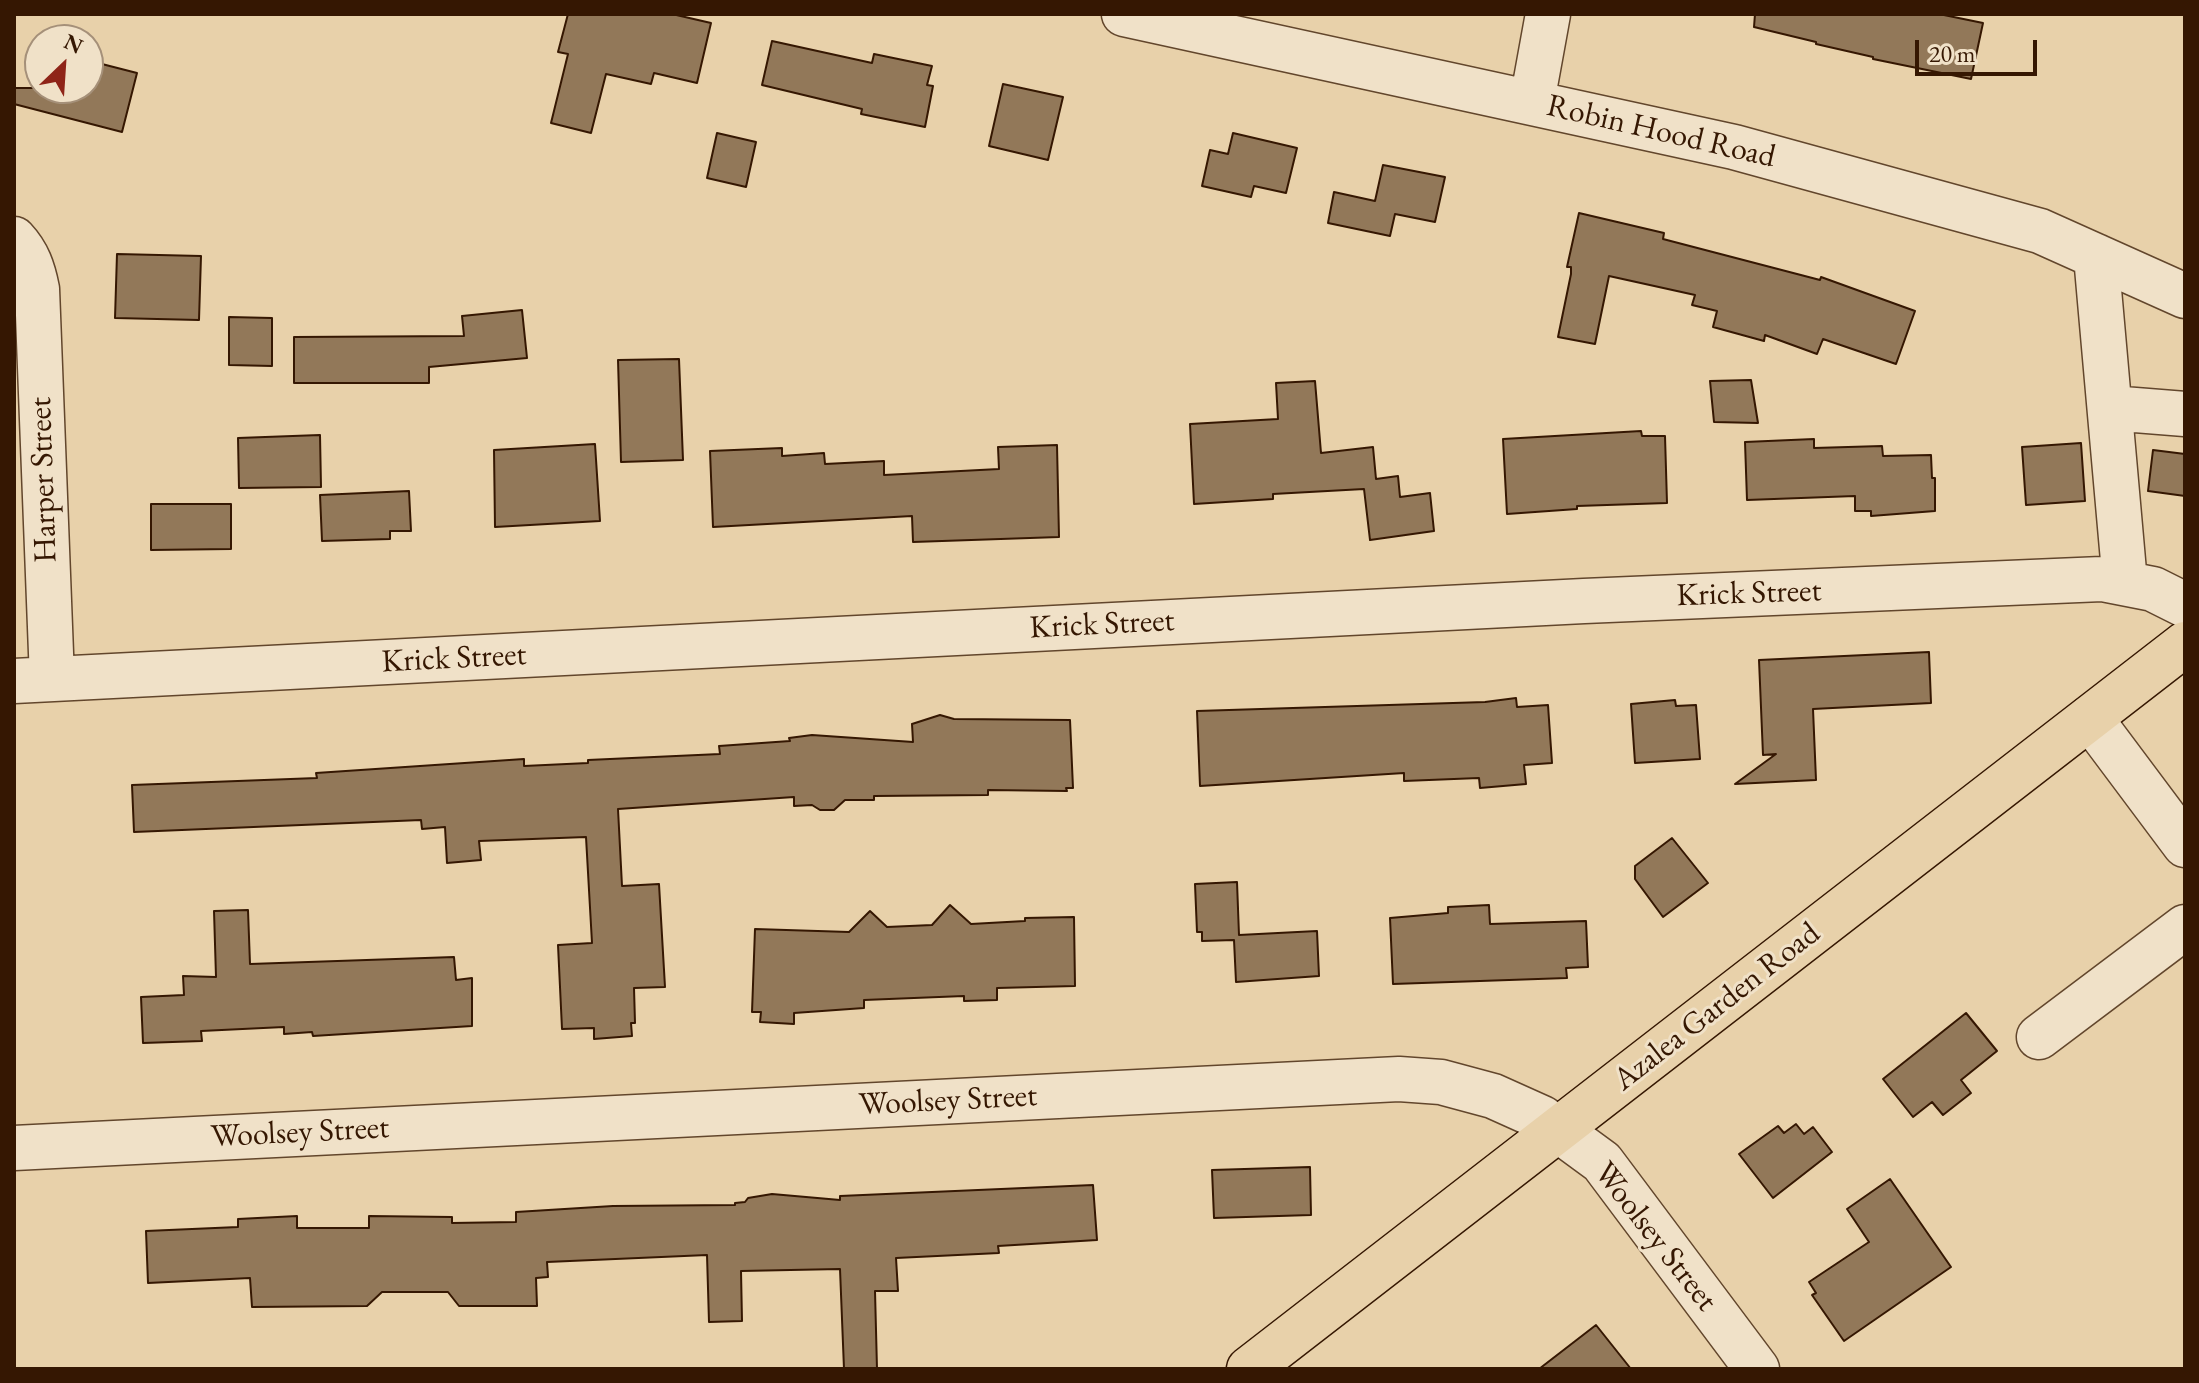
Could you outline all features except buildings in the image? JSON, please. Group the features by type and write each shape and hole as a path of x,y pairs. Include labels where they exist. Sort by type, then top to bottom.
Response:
{"main road":[{"name":"Azalea Garden Road","path":"1249,1369 2185,644"}],"street":[{"name":"Robin Hood Road","path":"1124,14 1734,147 2040,231 2185,296"},
{"path":"1532,102 1548,14"},
{"name":"Harper Street","path":"14,239 23,248 33,268 37,289 33,680"},
{"path":"2096,256 2125,583"},
{"path":"2110,408 2185,414"},
{"name":"Krick Street","path":"33,680 1584,601 2102,579 2153,589 2185,605"},
{"path":"2090,718 2185,845"},
{"path":"2039,1037 2185,927"},
{"name":"Woolsey Street","path":"14,1148 1399,1079 1441,1082 1493,1096 1542,1118 1602,1162 1757,1369"}]}
